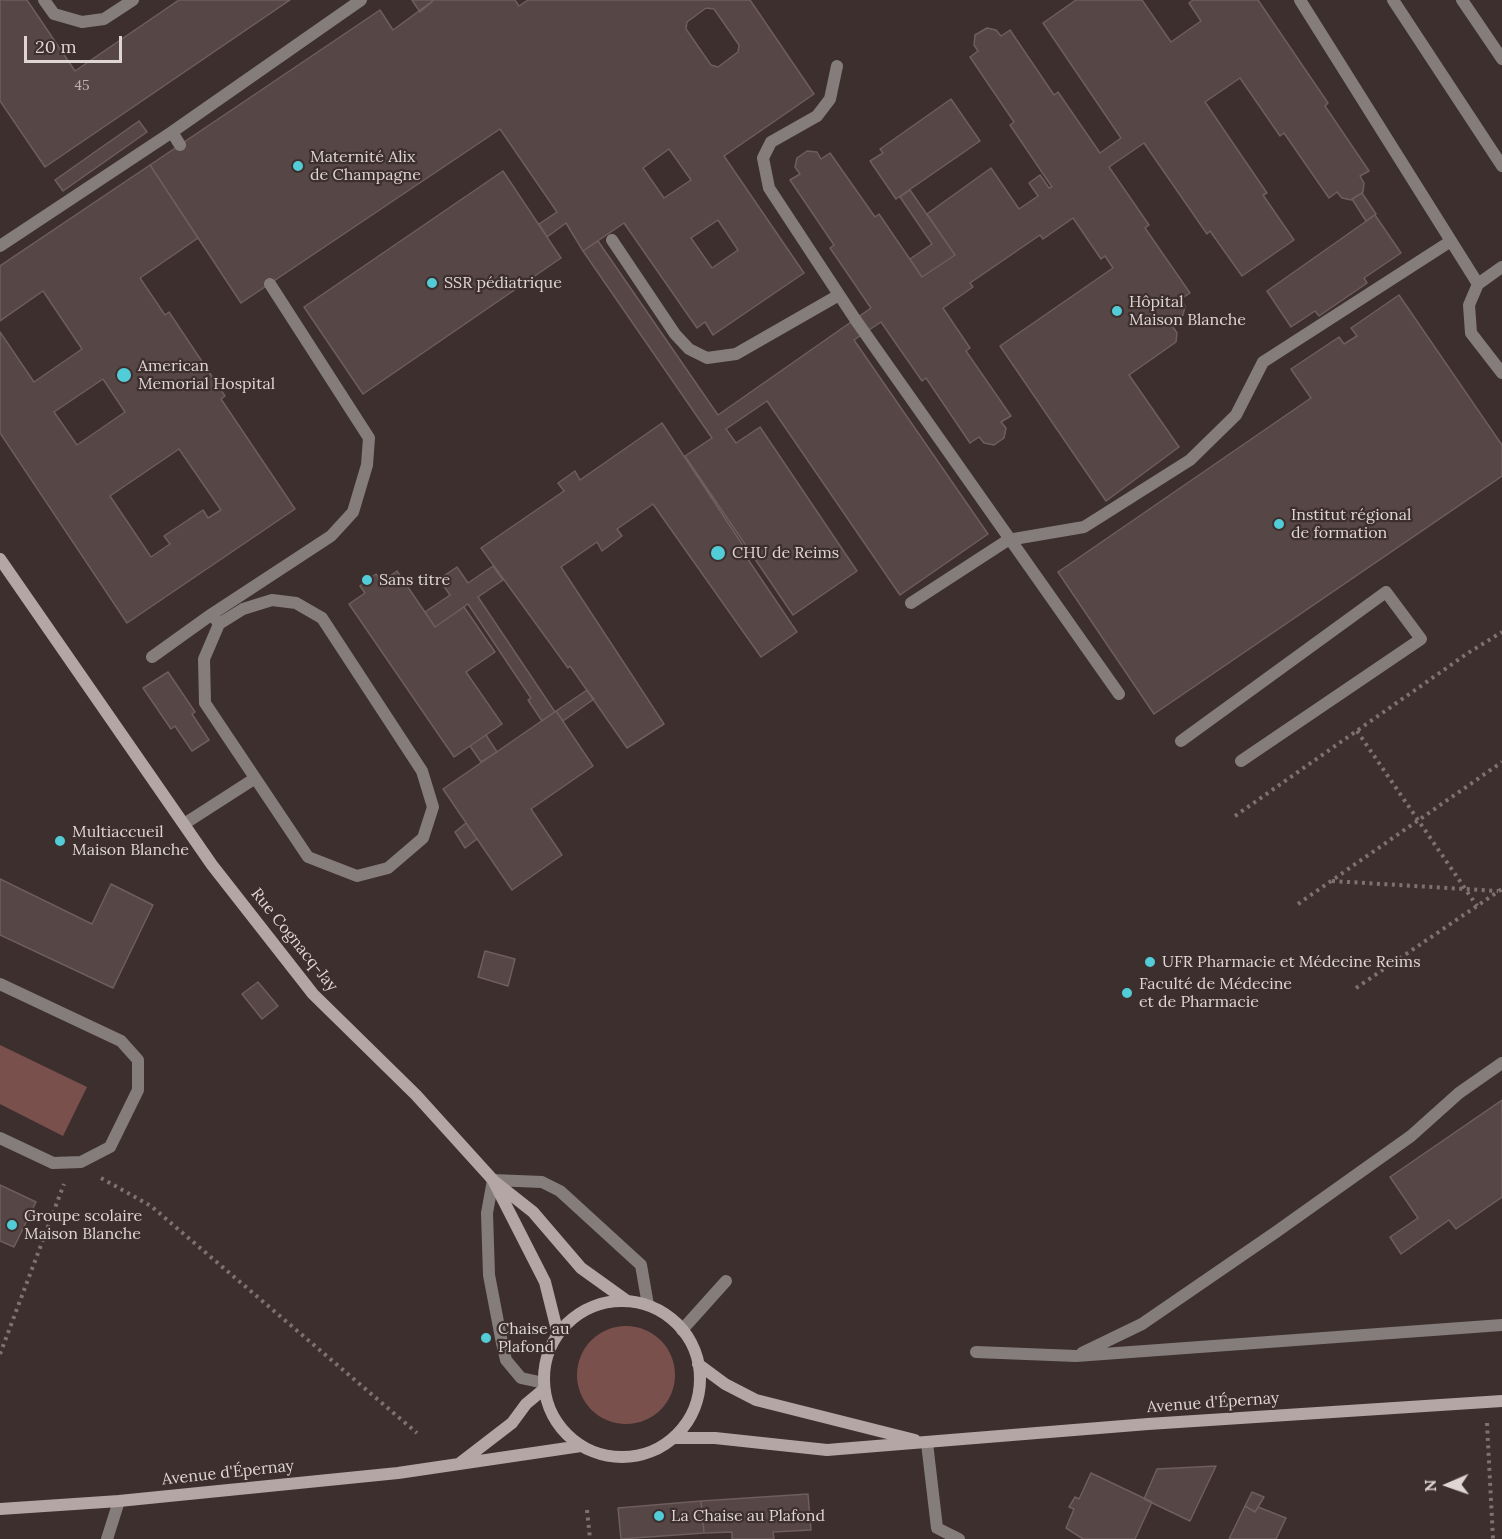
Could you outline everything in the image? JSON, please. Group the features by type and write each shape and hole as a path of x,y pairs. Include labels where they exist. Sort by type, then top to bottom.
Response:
{"main road":[{"name":"Rue Cognacq-Jay","path":"0,559 212,865 313,994 416,1095 493,1180 545,1281 558,1334"},
{"path":"493,1180 533,1212 581,1268 627,1301"},
{"path":"627,1301 648,1305 667,1316 682,1330 693,1346 698,1365 697,1398 690,1417 673,1438 657,1449 638,1455 619,1457 600,1454 581,1446 563,1431 551,1412 544,1386 545,1366 558,1334 588,1309 607,1303 627,1301"},
{"path":"698,1365 725,1384 756,1400 927,1443"},
{"path":"459,1464 512,1423 526,1404 544,1386"},
{"name":"Avenue d'Épernay","path":"673,1438 715,1438 827,1450 1148,1424 1502,1401"},
{"name":"Avenue d'Épernay","path":"0,1509 119,1501 398,1473 581,1446"}],"street":[{"path":"44,0 54,14 82,22 104,19 133,0"},
{"path":"0,246 172,132 361,0"},
{"path":"1300,0 1478,284"},
{"path":"1393,0 1502,166"},
{"path":"1462,0 1502,59"},
{"path":"837,66 830,99 817,116 771,142 763,158 769,188 839,295 1008,540 1119,694"},
{"path":"172,132 180,145"},
{"path":"612,240 675,334 689,349 707,358 736,354 839,295"},
{"path":"911,603 1008,540 1084,527 1190,460 1236,415 1263,362 1451,241"},
{"path":"1502,267 1478,284 1469,305 1471,333 1502,373"},
{"path":"152,657 215,619 331,536 353,512 368,458 369,438 270,284"},
{"path":"1181,741 1386,592 1421,639 1241,761"},
{"path":"272,600 296,603 322,618 422,771 434,807 423,838 388,868 357,876 308,857 205,703 204,659 215,619 272,600"},
{"path":"184,824 255,778"},
{"path":"0,984 121,1041 138,1060 138,1090 110,1147 81,1162 53,1163 0,1138"},
{"path":"1076,1356 1142,1324 1276,1232 1411,1136 1459,1093 1502,1063"},
{"path":"544,1386 521,1378 506,1360 489,1275 487,1214 493,1180 542,1182 560,1191 640,1265 648,1305"},
{"path":"682,1330 726,1281"},
{"path":"976,1352 1076,1356 1502,1324"},
{"path":"927,1443 938,1533 959,1539"},
{"path":"107,1539 119,1501"}],"path":[{"path":"1235,816 1468,653 1502,632"},
{"path":"1357,732 1477,906"},
{"path":"1298,904 1502,762"},
{"path":"1331,881 1500,890"},
{"path":"1356,988 1500,890"},
{"path":"0,1354 72,1162 152,1206 417,1433"},
{"path":"1486,1402 1493,1539"},
{"path":"587,1510 590,1539"}],"shaded area":[{"path":"0,1045 87,1087 63,1136 0,1104"},
{"path":"626,1326 645,1330 660,1341 671,1356 675,1375 671,1394 660,1409 645,1420 626,1424 607,1420 592,1409 581,1394 577,1375 581,1356 592,1341 607,1330"}],"building":[{"path":"0,0 27,0 75,71 179,0 290,0 45,167 0,101"},
{"path":"412,0 432,0 433,1 420,12"},
{"name":"Maternité Alix de Champagne","path":"434,0 515,0 519,6 528,0 750,0 814,94 724,156 804,273 713,335 705,322 697,328 624,223 583,251 566,223 547,237 539,224 557,212 500,129 241,303 150,165 380,10 393,30","holes":["706,8 714,9 739,45 738,52 718,67 711,65 686,29 687,22","669,149 691,180 664,198 643,168","718,220 738,250 712,268 691,238"]},
{"name":"Hôpital Maison Blanche","path":"1076,0 1142,0 1171,42 1201,21 1189,3 1193,0 1258,0 1328,103 1325,106 1369,171 1360,176 1364,183 1363,192 1351,200 1342,198 1337,192 1329,198 1284,133 1280,136 1240,78 1205,102 1267,193 1263,195 1294,240 1242,276 1210,231 1207,234 1144,143 1109,167 1149,225 1145,228 1190,293 1181,299 1185,306 1183,315 1171,324 1177,333 1176,342 1129,375 1179,447 1106,501 1000,346 1113,268 1105,256 1101,259 1073,218 1043,239 1040,235 970,283 973,287 943,308 970,348 966,351 1011,416 1001,422 1006,428 1004,438 994,445 984,443 979,437 970,443 926,378 922,381 881,322 854,340 988,534 900,595 767,401 726,429 736,443 760,427 857,571 793,615 685,456 712,438 583,251 598,241 718,415 871,308 830,248 834,245 790,180 800,174 795,167 797,158 807,151 817,152 821,159 830,153 875,217 879,214 922,277 955,255 927,214 991,168 1019,209 1038,196 1029,183 1040,175 1049,188 1052,187 1010,125 1014,122 970,57 978,51 974,45 975,35 987,28 996,30 1001,36 1010,30 1054,95 1058,92 1100,153 1121,138 1043,23"},
{"path":"951,99 980,141 896,199 870,161 883,153 880,149"},
{"path":"139,121 147,132 63,191 55,180"},
{"name":"American Memorial Hospital","path":"150,165 198,238 140,278 165,315 169,312 225,396 221,399 295,509 127,623 0,433 0,332 34,382 82,349 43,291 0,321 0,266","holes":["103,379 125,412 77,445 54,412","179,449 221,510 208,518 203,510 164,536 170,544 151,557 110,496"]},
{"name":"SSR pédiatrique","path":"503,171 561,258 363,394 304,307"},
{"path":"910,190 955,255 922,277 910,259 932,244 900,197"},
{"path":"1362,193 1376,214 1366,221 1352,199"},
{"path":"1375,215 1401,253 1364,278 1367,283 1319,316 1315,311 1291,327 1267,291"},
{"name":"Institut régional de formation","path":"1399,295 1502,445 1502,476 1154,714 1058,572 1311,398 1291,369 1339,337 1344,344 1357,336 1351,328"},
{"path":"662,423 744,547 741,549 797,632 761,657 653,504 617,529 622,536 602,551 597,542 561,567 664,724 627,748 570,666 568,668 481,548 564,491 558,483 575,471 580,480"},
{"path":"493,566 503,580 478,597 555,712 542,721 528,700 531,698 468,604 435,627 425,612 450,595 439,579 457,567 468,583"},
{"path":"397,571 435,627 464,607 495,652 466,672 502,724 454,757 349,604 365,593 360,586 367,580 376,574 381,582"},
{"path":"168,672 195,712 192,714 209,740 192,751 175,726 171,729 143,688"},
{"path":"587,690 594,699 563,721 556,711"},
{"path":"556,711 593,766 531,809 562,855 512,890 443,789"},
{"path":"486,735 497,752 481,762 470,746"},
{"path":"466,823 477,839 465,848 455,832"},
{"path":"0,879 92,924 111,884 153,905 113,988 0,935"},
{"path":"485,951 515,959 508,986 478,977"},
{"path":"258,982 278,1006 262,1019 242,994"},
{"path":"1502,1100 1502,1197 1456,1229 1449,1220 1401,1254 1390,1237 1418,1218 1390,1177"},
{"name":"Groupe scolaire Maison Blanche","path":"0,1185 36,1202 14,1247 0,1241"},
{"path":"1216,1466 1190,1521 1144,1499 1157,1469"},
{"path":"1091,1473 1152,1502 1135,1539 1083,1539 1066,1528 1074,1509 1069,1507 1075,1497 1079,1499"},
{"path":"1252,1492 1264,1497 1255,1512 1245,1506"},
{"path":"808,1494 811,1530 773,1532 774,1539 732,1539 732,1532 704,1533 701,1501"},
{"path":"701,1501 704,1533 621,1539 618,1508"},
{"path":"1245,1506 1255,1512 1258,1507 1286,1518 1276,1539 1229,1539"}],"place":[{"name":"Maternité Alix de Champagne","path":"298,166"},
{"name":"SSR pédiatrique","path":"432,283"},
{"name":"Hôpital Maison Blanche","path":"1117,311"},
{"name":"American Memorial Hospital","path":"124,375"},
{"name":"Institut régional de formation","path":"1279,524"},
{"name":"CHU de Reims","path":"718,553"},
{"name":"Sans titre","path":"367,580"},
{"name":"Multiaccueil Maison Blanche","path":"60,841"},
{"name":"UFR Pharmacie et Médecine Reims","path":"1150,962"},
{"name":"Faculté de Médecine et de Pharmacie","path":"1127,993"},
{"name":"Groupe scolaire Maison Blanche","path":"12,1225"},
{"name":"Chaise au Plafond","path":"486,1338"},
{"name":"La Chaise au Plafond","path":"659,1516"}]}
